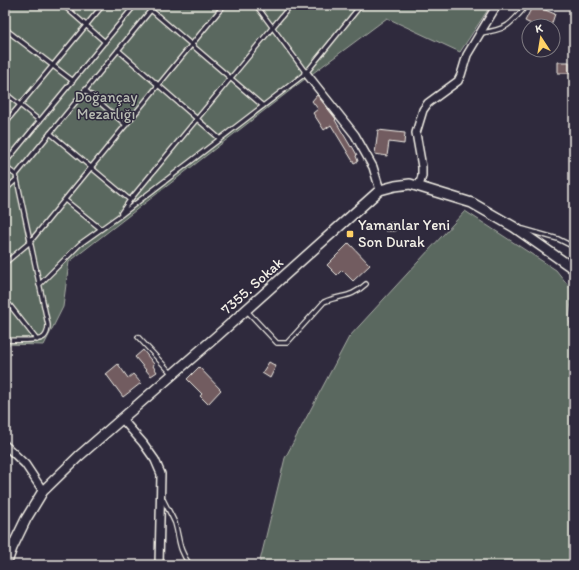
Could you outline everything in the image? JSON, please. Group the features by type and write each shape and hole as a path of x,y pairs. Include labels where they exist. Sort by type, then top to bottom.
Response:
{"street":[{"path":"419,186 422,176 422,167 416,133 423,110 428,103 458,81 467,55 497,5"},
{"path":"306,73 355,135 373,167 380,190"},
{"name":"7355. Sokak","path":"6,565 12,548 26,519 44,491 79,456 173,375 380,190 410,184 472,203 514,227 574,269"},
{"path":"122,419 143,443 155,460 160,474 161,494 159,565"},
{"path":"5,444 25,464 44,491"}],"lane":[{"path":"63,5 105,42"},
{"path":"5,123 103,5"},
{"path":"5,163 135,5"},
{"path":"5,190 155,5"},
{"path":"5,262 30,242 224,5"},
{"path":"256,5 306,73"},
{"path":"118,217 130,200 291,5"},
{"path":"39,285 80,244 118,217 306,73 360,5"},
{"path":"480,33 500,30 513,22 527,5"},
{"path":"151,10 263,106"},
{"path":"5,29 73,81"},
{"path":"118,50 220,139"},
{"path":"85,90 126,125"},
{"path":"5,93 40,121"},
{"path":"50,133 130,200"},
{"path":"5,167 16,177 48,324 48,331 44,337 37,340 5,340"},
{"path":"65,200 101,229"},
{"path":"514,227 558,239 574,247"},
{"path":"246,310 277,343 284,344 287,343 324,302 358,292 366,284"},
{"path":"5,299 37,340"},
{"path":"138,337 173,375"},
{"path":"161,494 175,524 178,544 183,556 190,565"}],"green space":[{"name":"Doğançay Mezarlığı","path":"5,5 491,5 460,52 387,18 301,82 69,262 63,307 44,345 5,344"},
{"path":"465,211 556,270 572,290 569,321 574,336 574,565 259,565 285,458 349,337"}],"building":[{"path":"533,5 555,14 554,18 526,18"},
{"path":"558,62 569,62 569,73 558,73"},
{"path":"317,95 336,119 335,120 357,155 358,161 354,163 331,125 324,130 313,113 318,109 312,101"},
{"path":"378,130 405,133 404,144 389,142 387,156 375,154"},
{"path":"386,223 395,223 395,231 386,231"},
{"path":"349,243 370,265 353,281 342,270 337,275 327,265"},
{"path":"143,350 154,364 153,366 157,372 151,376 135,357"},
{"path":"269,362 276,366 270,378 262,373"},
{"path":"118,364 128,378 133,374 141,383 123,397 106,374"},
{"path":"199,367 221,390 208,404 200,396 202,394 187,379"}],"place":[{"name":"Yamanlar Yeni Son Durak","path":"350,234"}]}
